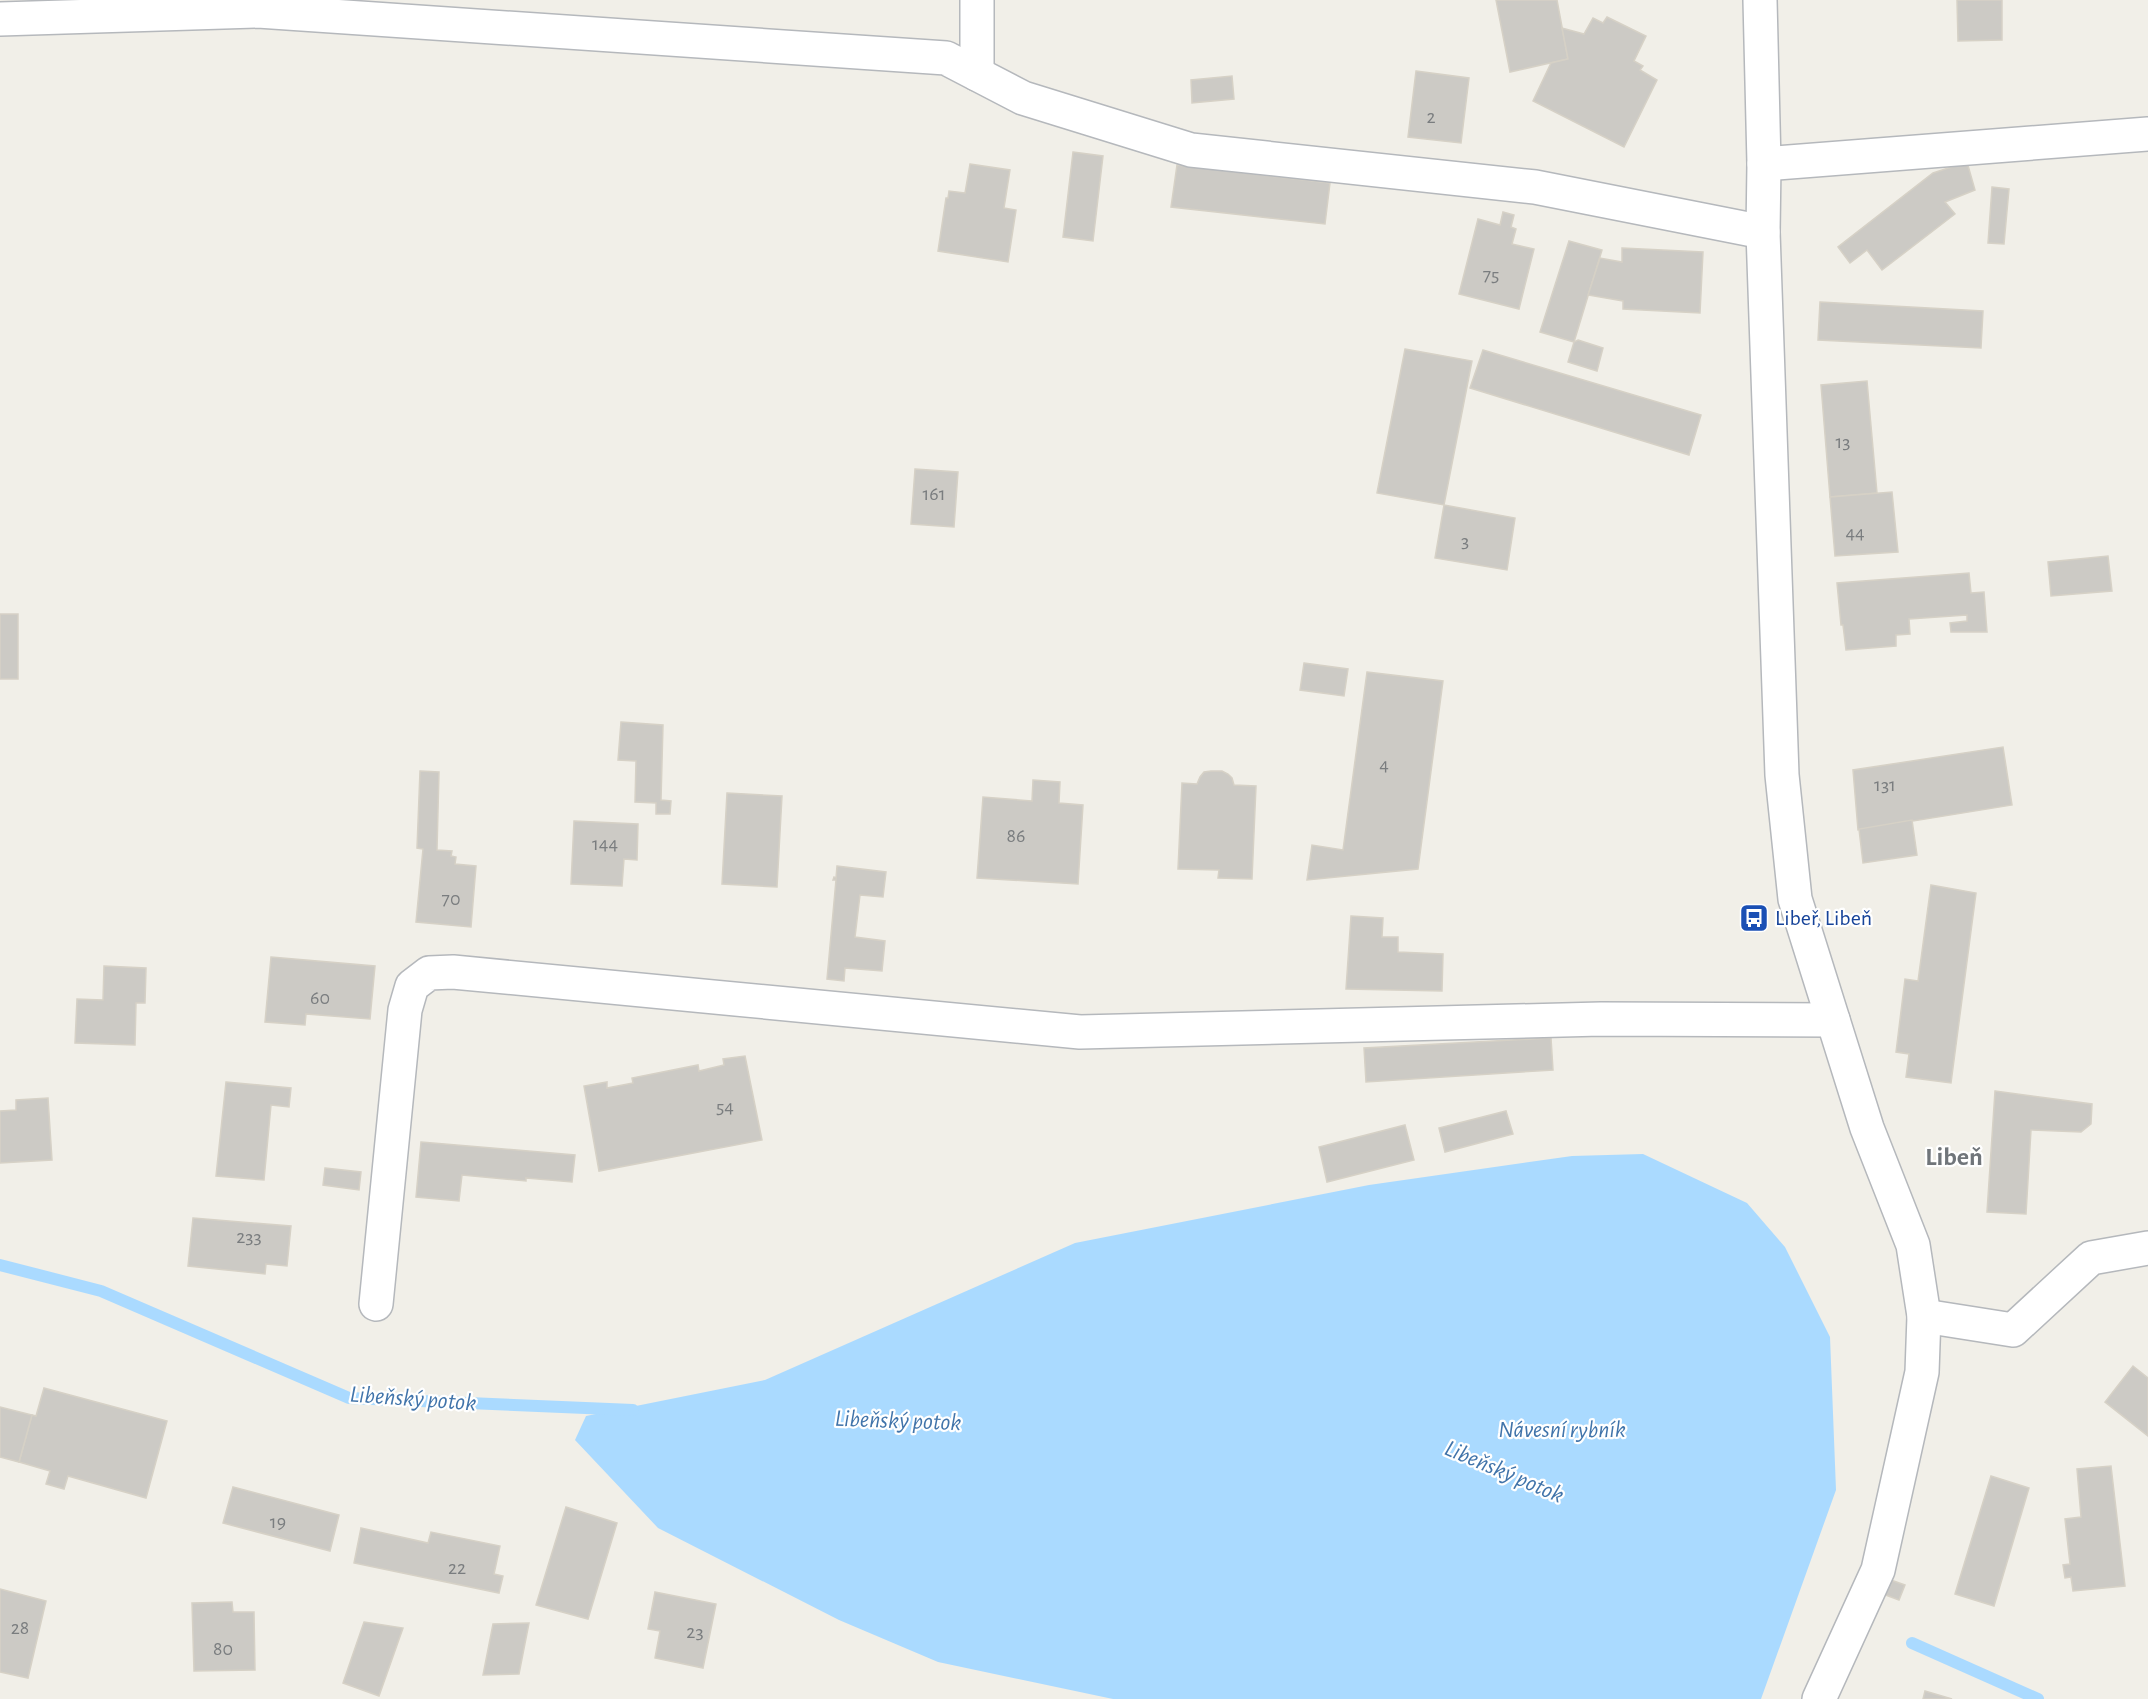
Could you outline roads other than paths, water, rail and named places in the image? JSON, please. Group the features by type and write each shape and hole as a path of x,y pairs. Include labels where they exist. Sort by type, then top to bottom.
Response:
{"street":[{"path":"977,0 978,74"},
{"path":"1761,0 1763,232 1782,775 1795,898 1867,1128 1913,1245 1924,1316 1922,1372 1878,1570 1820,1699"},
{"path":"0,19 258,6 946,58 1023,98 1191,150 1535,187 1763,232"},
{"path":"1764,164 2148,134"},
{"path":"376,1304 405,1010 412,986 429,973 465,973 1080,1032 1601,1019 1833,1020"},
{"path":"1924,1316 2013,1330 2091,1258 2148,1248"}],"water":[{"name":"Návesní rybník","path":"1643,1154 1747,1203 1785,1247 1830,1337 1836,1490 1761,1699 1113,1699 938,1662 839,1620 658,1528 575,1440 586,1416 765,1380 1075,1243 1369,1185 1572,1156"}],"waterway":[{"name":"Libeňský potok","path":"0,1265 101,1291 349,1398 633,1410"},
{"name":"Libeňský potok","path":"1912,1643 2038,1699"}],"place":[{"name":"Libeř, Libeň","path":"1754,918"}],"district":[{"name":"Libeň","path":"1954,1157"}]}
